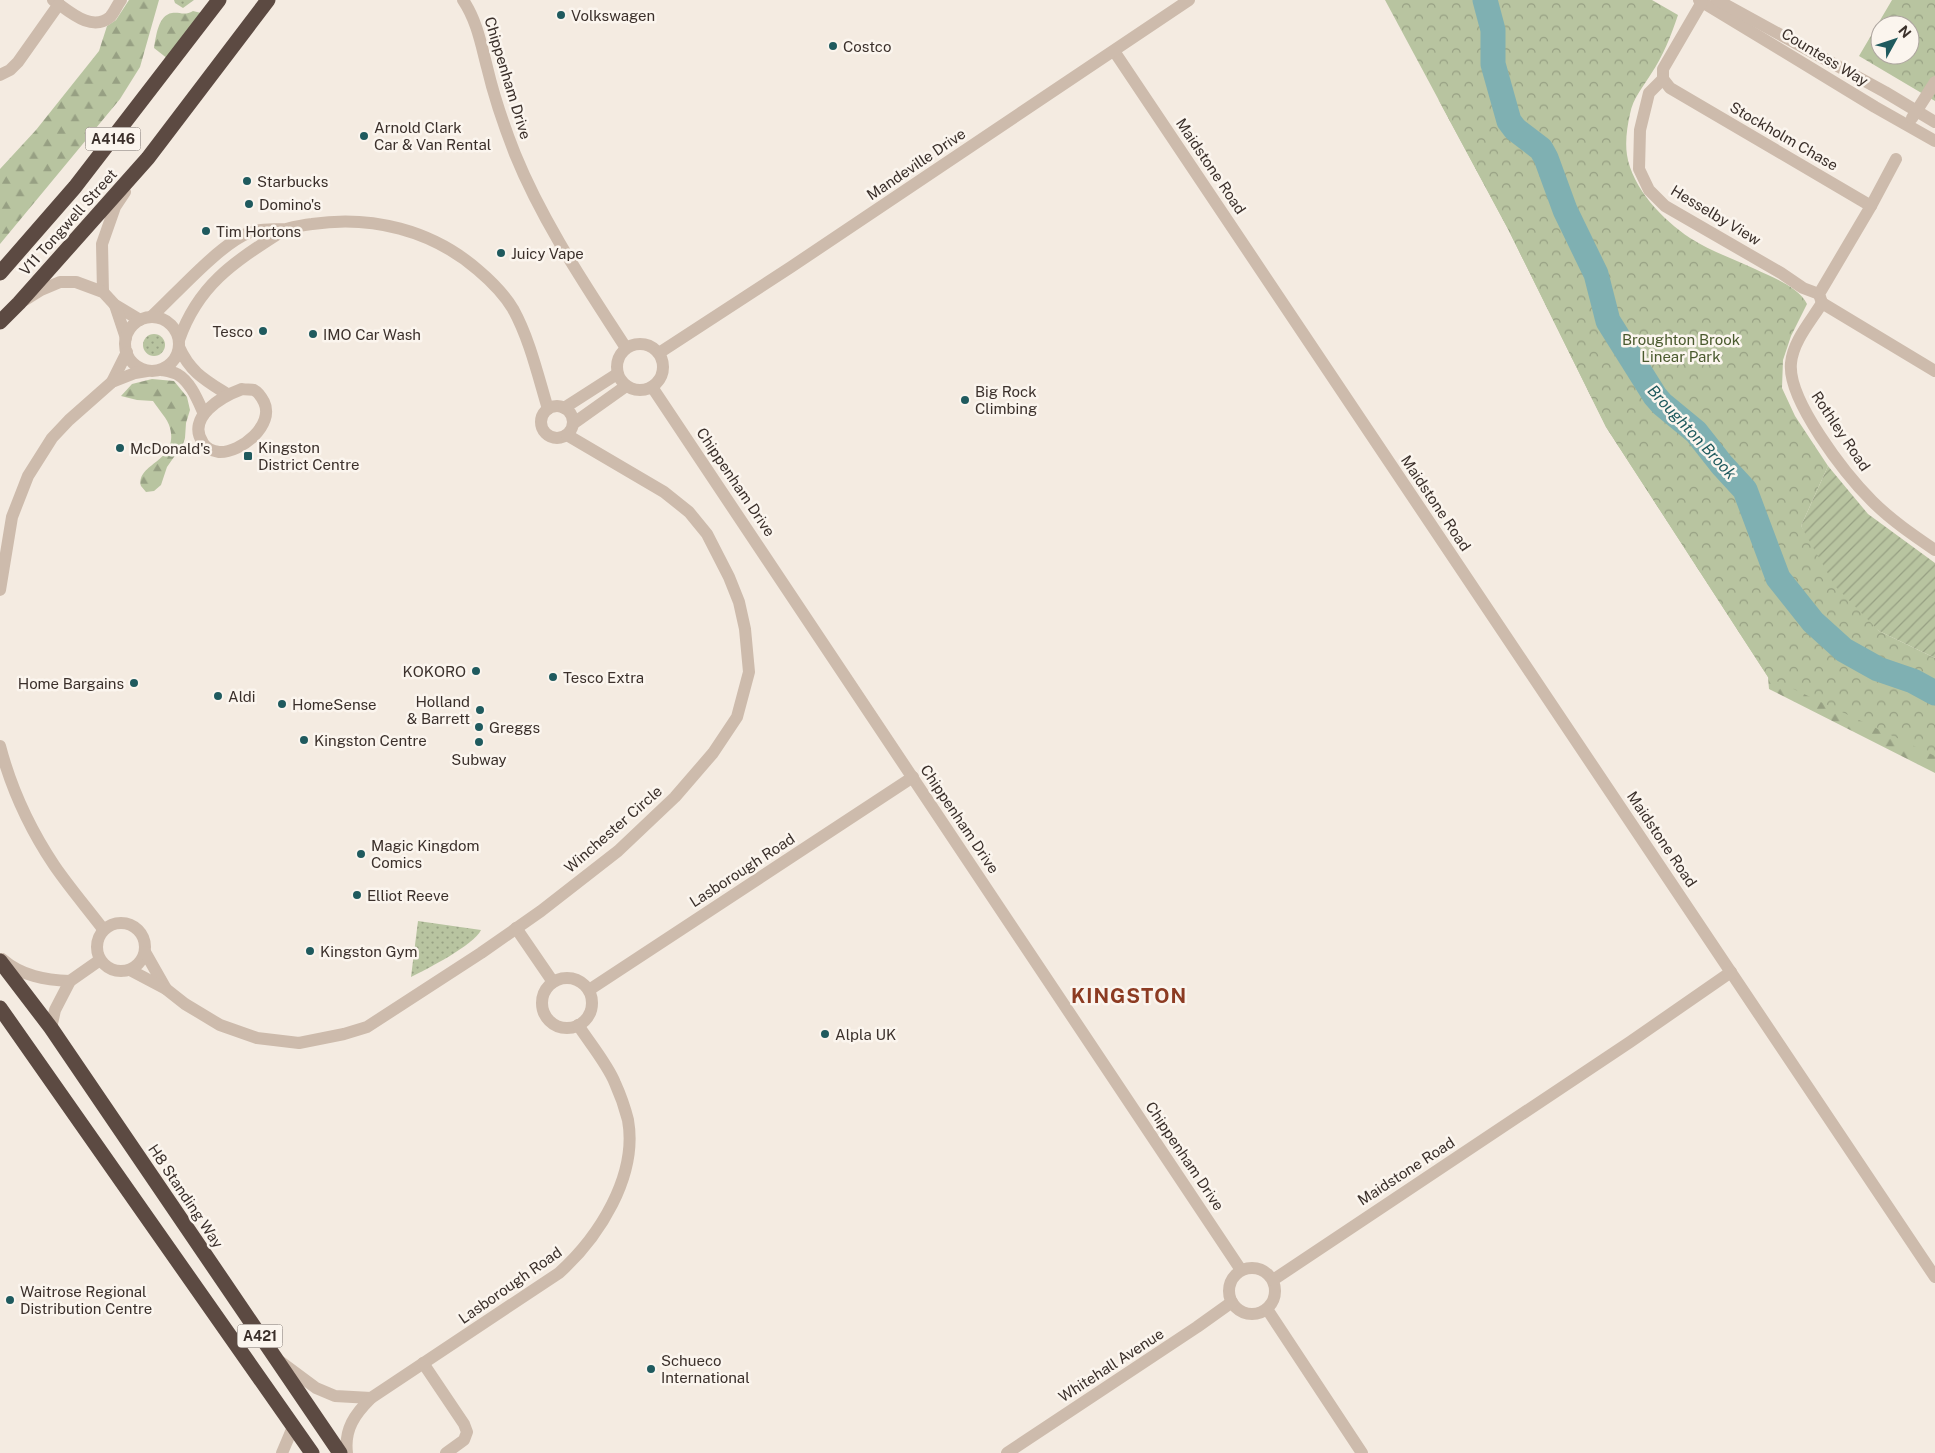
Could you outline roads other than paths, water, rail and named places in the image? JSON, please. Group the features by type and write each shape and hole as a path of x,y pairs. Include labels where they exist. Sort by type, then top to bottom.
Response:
{"highway":[{"name":"V11 Tongwell Street","path":"0,273 75,187 219,0"},
{"name":"V11 Tongwell Street","path":"0,322 19,304 148,158 268,0"},
{"name":"H8 Standing Way","path":"0,959 51,1028 340,1453"},
{"name":"A421","path":"0,1008 312,1453"}],"street":[{"path":"0,75 10,70 18,62 56,2 82,20 92,23 101,22 110,16 121,0"},
{"name":"Chippenham Drive","path":"463,0 478,28 502,119 538,204 587,288 626,348"},
{"name":"Mandeville Drive","path":"659,353 791,267 1189,0"},
{"name":"Countess Way","path":"1717,0 1885,92 1935,122"},
{"path":"1663,79 1663,69 1700,1"},
{"name":"Countess Way","path":"1700,1 1875,107 1935,140"},
{"name":"Maidstone Road","path":"1114,51 1935,1276"},
{"name":"Stockholm Chase","path":"1663,79 1670,88 1871,206"},
{"name":"Hesselby View","path":"1663,79 1649,93 1640,130 1639,169 1648,190 1665,206 1781,272 1803,288 1935,371"},
{"path":"1908,125 1935,82"},
{"path":"103,292 102,244 115,207 148,158"},
{"path":"1821,299 1896,159"},
{"path":"126,338 134,324 145,319 229,246 248,233 262,230 286,229 329,221 372,222 413,232 442,244 456,252 486,276 513,309 531,352 548,410"},
{"path":"162,370 174,361 184,325 203,293 239,259 286,229"},
{"path":"19,304 41,290 60,282 76,282 103,292 115,305 145,319 166,321 172,326 184,359 197,375 227,394"},
{"name":"Rothley Road","path":"1821,299 1801,334 1791,360 1790,372 1797,394 1812,423 1861,489 1872,501 1911,534 1935,550"},
{"path":"112,382 126,352 126,338 115,305"},
{"path":"640,343 648,345 659,353 663,361 663,369 657,383 652,387 639,390 626,386 617,374 618,357 626,348 640,343"},
{"path":"126,352 134,364 147,371"},
{"path":"0,590 12,517 28,476 52,438 69,420 112,382 135,373 147,371 162,370 178,375 195,395 204,414"},
{"path":"564,408 617,374"},
{"path":"574,423 571,414 564,408 556,406 542,416 541,421 547,435 555,438 567,435 571,432 574,423 626,386"},
{"name":"Chippenham Drive","path":"652,387 842,668 1242,1270"},
{"path":"242,389 254,390 262,398 267,408 265,418 259,430 235,449 224,452 214,451 205,446 200,438 199,426 204,414 216,401 227,394 242,389"},
{"name":"Winchester Circle","path":"130,970 166,989 185,1004 220,1025 257,1038 299,1043 344,1034 367,1027 455,971 516,928 618,851 675,797 713,753 737,717 749,672 747,643 739,602 729,577 707,534 689,512 664,492 567,435"},
{"path":"0,746 7,773 23,812 54,865 103,929"},
{"name":"Lasborough Road","path":"589,990 913,777"},
{"path":"117,922 132,925 143,936 145,952 137,965 130,970 113,970 100,960 96,944 98,936 103,929 117,922"},
{"path":"516,928 553,982"},
{"name":"Winchester Circle","path":"145,952 166,989"},
{"path":"0,959 40,979 70,981"},
{"path":"51,1028 55,1010 70,981 100,960"},
{"name":"Maidstone Road","path":"1273,1280 1630,1042 1731,972"},
{"path":"560,978 577,980 589,990 592,1004 589,1016 578,1026 562,1028 550,1021 544,1012 542,1000 545,991 553,982 560,978"},
{"name":"Lasborough Road","path":"347,1453 349,1426 361,1408 371,1398 559,1273 577,1257 591,1240 619,1193 629,1149 628,1119 615,1082 578,1026"},
{"path":"1256,1268 1269,1274 1273,1280 1275,1286 1274,1299 1267,1309 1255,1314 1248,1314 1236,1308 1232,1302 1230,1284 1232,1278 1242,1270 1256,1268"},
{"name":"Whitehall Avenue","path":"1007,1453 1232,1302"},
{"path":"1267,1309 1362,1453"},
{"path":"274,1357 316,1388 335,1396 371,1398"},
{"path":"423,1363 464,1424 467,1432 464,1440 446,1453"},
{"path":"282,1453 293,1427"}],"waterway":[{"name":"Broughton Brook","path":"1485,0 1493,30 1493,64 1509,121 1515,129 1541,149 1546,158 1565,210 1596,274 1608,321 1655,396 1696,432 1745,490 1778,578 1813,622 1844,650 1878,669 1913,681 1935,693"}],"place":[{"name":"Volkswagen","path":"561,15"},
{"name":"Costco","path":"833,46"},
{"name":"Arnold Clark Car & Van Rental","path":"364,136"},
{"name":"Starbucks","path":"247,181"},
{"name":"Domino's","path":"249,204"},
{"name":"Tim Hortons","path":"206,231"},
{"name":"Juicy Vape","path":"501,253"},
{"name":"Tesco","path":"263,331"},
{"name":"IMO Car Wash","path":"313,334"},
{"name":"Big Rock Climbing","path":"965,400"},
{"name":"McDonald's","path":"120,448"},
{"name":"Kingston District Centre","path":"248,456"},
{"name":"KOKORO","path":"476,671"},
{"name":"Tesco Extra","path":"553,677"},
{"name":"Home Bargains","path":"134,683"},
{"name":"Aldi","path":"218,696"},
{"name":"HomeSense","path":"282,704"},
{"name":"Holland & Barrett","path":"480,710"},
{"name":"Greggs","path":"479,727"},
{"name":"Kingston Centre","path":"304,740"},
{"name":"Subway","path":"479,742"},
{"name":"Magic Kingdom Comics","path":"361,854"},
{"name":"Elliot Reeve","path":"357,895"},
{"name":"Kingston Gym","path":"310,951"},
{"name":"Alpla UK","path":"825,1034"},
{"name":"Waitrose Regional Distribution Centre","path":"10,1300"},
{"name":"Schueco International","path":"651,1369"}],"district":[{"name":"KINGSTON","path":"1129,996"}],"park label":[{"name":"Broughton Brook Linear Park","path":"1681,348"}]}
